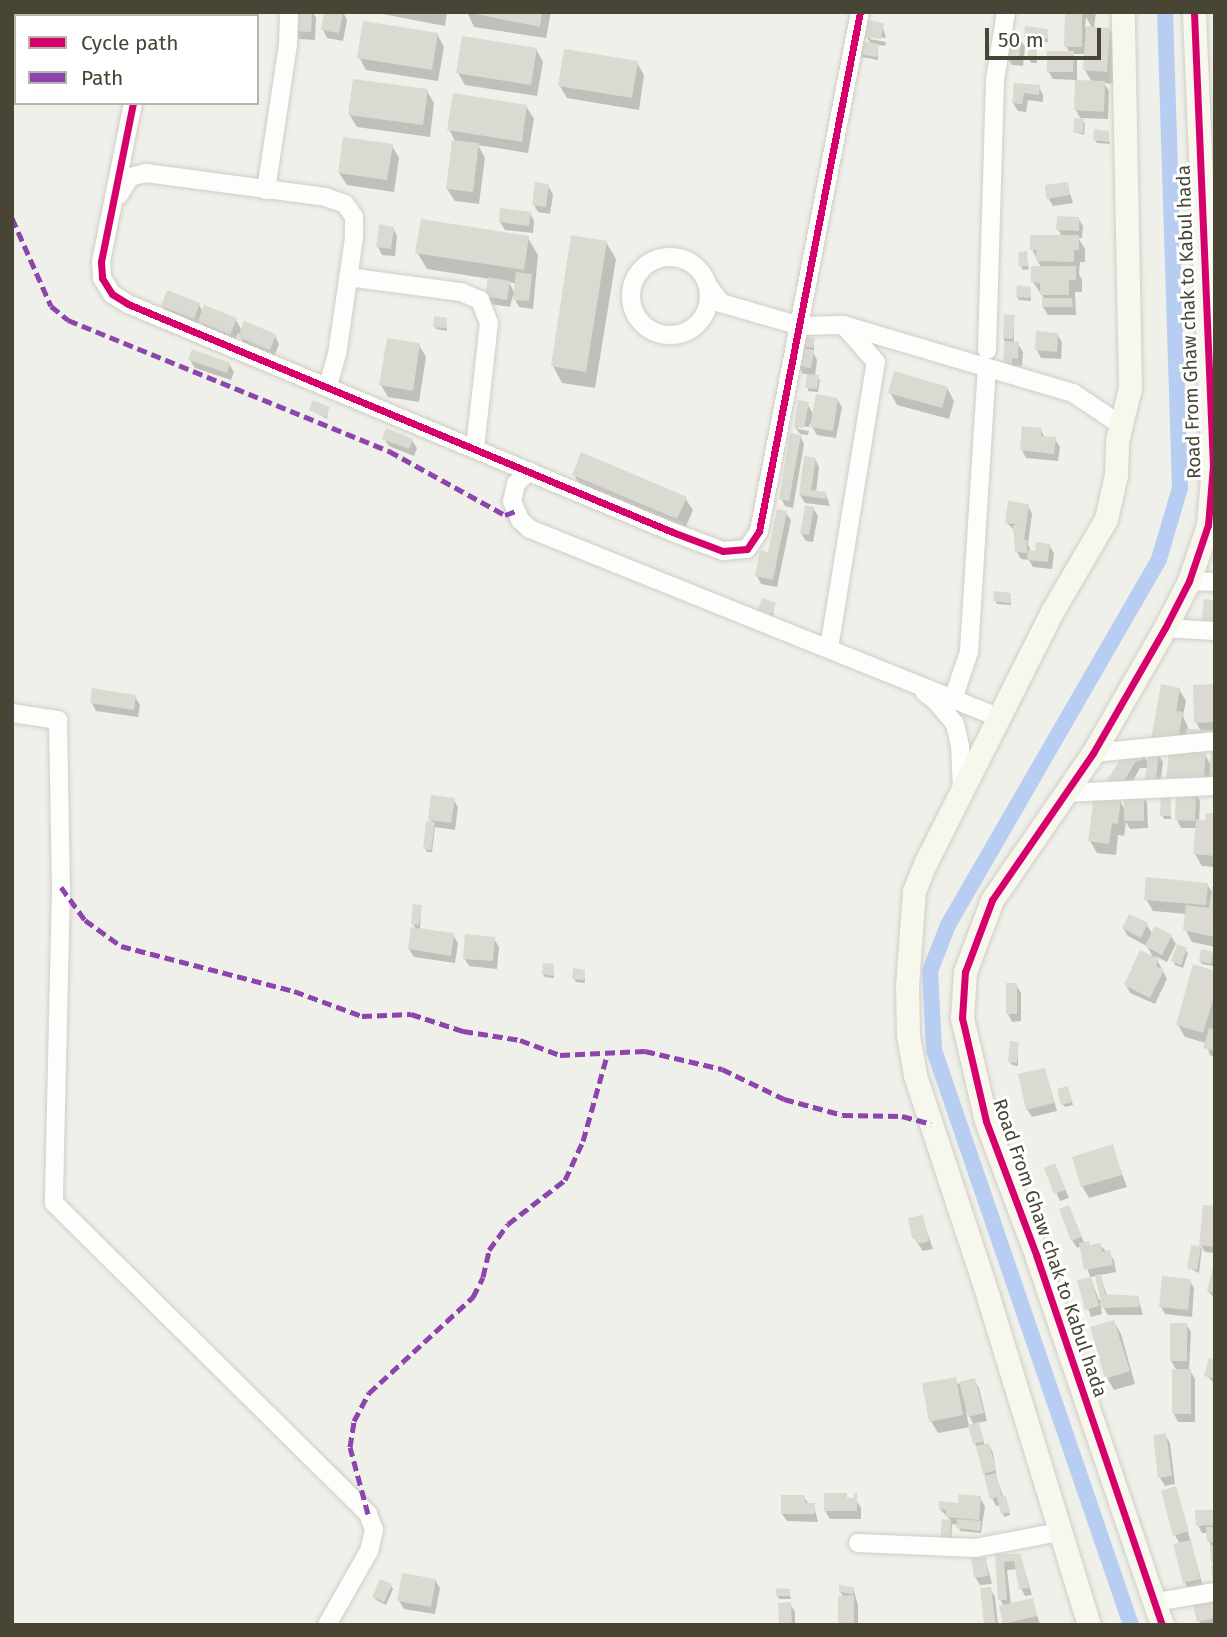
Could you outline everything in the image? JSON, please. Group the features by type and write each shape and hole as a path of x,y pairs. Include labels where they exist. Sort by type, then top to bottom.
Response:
{"street":[{"path":"266,190 288,44 289,12"},
{"path":"133,105 102,262 102,278 112,294 128,304 723,551 747,549 759,531 860,12"},
{"path":"953,699 969,652 987,359 995,80 1006,12"},
{"path":"1089,1625 988,1296 915,1075 908,1035 909,933 914,891 961,791 1053,610 1106,520 1116,475 1121,425 1130,388 1124,12"},
{"name":"Road From Ghaw chak to Kabul hada","path":"1162,1625 1037,1256 986,1121 962,1018 965,972 992,900 1093,753 1165,628 1189,581 1211,524 1213,406 1194,12"},
{"path":"124,148 128,158 146,173"},
{"path":"113,206 130,177 146,173 325,198 345,204 354,217 337,355 328,386"},
{"path":"721,303 693,328 679,334 664,335 649,329 638,319 632,304 631,289 642,269 662,257 677,257 692,262 703,273 721,303 800,326 843,325 987,359 1073,393 1121,425"},
{"path":"348,277 461,292 480,300 489,323 475,448"},
{"path":"704,317 709,302 709,287"},
{"path":"829,648 876,362 843,325"},
{"path":"529,471 516,484 512,501 520,520 530,529 1000,718"},
{"path":"1189,581 1215,582"},
{"path":"1165,628 1215,631"},
{"path":"901,678 935,700 955,724 963,775 961,791"},
{"path":"12,713 58,720 61,887 54,1203 368,1514 374,1530 369,1551 327,1625"},
{"path":"1093,753 1215,741"},
{"path":"1064,793 1215,786"},
{"path":"858,1543 975,1548 1059,1532"},
{"path":"1156,1602 1215,1592"}],"building":[{"path":"293,12 312,12 311,32 292,31"},
{"path":"324,12 343,12 339,33 321,30"},
{"path":"466,12 542,12 540,27"},
{"path":"1065,12 1082,12 1082,47 1064,47"},
{"path":"867,20 884,23 881,39 865,37"},
{"path":"363,21 438,33 432,70 357,58"},
{"path":"1025,26 1048,29 1047,39 1024,37"},
{"path":"1086,26 1110,28 1107,72 1083,70"},
{"path":"462,36 537,48 531,85 456,73"},
{"path":"1007,36 1021,37 1019,58 1005,57"},
{"path":"860,41 879,44 877,57 858,54"},
{"path":"1029,48 1037,49 1036,60 1027,60"},
{"path":"564,49 638,61 632,98 558,86"},
{"path":"1047,51 1074,51 1073,72 1047,72"},
{"path":"353,79 428,89 423,125 348,115"},
{"path":"1075,80 1105,81 1104,112 1074,110"},
{"path":"1014,83 1040,85 1039,95 1024,93 1022,104 1012,103"},
{"path":"453,93 527,105 522,142 447,130"},
{"path":"1074,118 1084,119 1083,133 1073,132"},
{"path":"1094,129 1109,131 1109,142 1093,140"},
{"path":"343,137 393,144 387,180 338,173"},
{"path":"452,140 479,143 473,192 446,189"},
{"path":"535,182 549,184 546,207 532,205"},
{"path":"1068,182 1070,195 1046,199 1045,185"},
{"path":"500,208 531,212 529,226 499,222"},
{"path":"1057,216 1079,217 1079,231 1056,230"},
{"path":"421,219 529,236 524,270 415,253"},
{"path":"379,224 394,227 391,249 376,247"},
{"path":"571,235 607,241 586,372 551,366"},
{"path":"1030,235 1079,235 1079,250 1074,250 1074,262 1036,261 1036,250 1030,250"},
{"path":"1027,251 1028,266 1019,267 1018,252"},
{"path":"1031,266 1076,266 1076,280 1069,280 1069,295 1040,295 1040,283 1031,282"},
{"path":"516,272 532,274 529,301 513,300"},
{"path":"488,277 510,281 507,300 485,296"},
{"path":"1017,285 1031,287 1030,298 1016,297"},
{"path":"167,290 200,303 194,319 161,306"},
{"path":"1042,298 1072,298 1073,307 1042,307"},
{"path":"204,305 237,318 230,335 198,321"},
{"path":"1004,314 1015,315 1013,339 1003,338"},
{"path":"434,316 447,318 446,328 433,327"},
{"path":"244,321 276,334 270,350 238,337"},
{"path":"1036,331 1058,333 1057,352 1035,350"},
{"path":"800,336 815,339 813,348 798,345"},
{"path":"387,338 420,343 413,391 379,385"},
{"path":"1004,341 1019,342 1018,359 1012,358 1012,370 1003,369"},
{"path":"799,348 814,350 811,368 796,366"},
{"path":"192,349 230,363 227,373 188,360"},
{"path":"894,371 948,387 942,408 888,393"},
{"path":"807,374 819,375 817,389 805,388"},
{"path":"816,394 838,398 833,431 810,427"},
{"path":"313,400 330,407 326,417 309,410"},
{"path":"798,400 809,402 804,428 794,427"},
{"path":"1022,426 1042,428 1041,436 1056,437 1054,454 1020,450"},
{"path":"386,428 413,439 409,449 382,439"},
{"path":"790,433 801,435 789,501 779,499"},
{"path":"581,452 687,497 677,519 572,475"},
{"path":"804,456 816,458 811,490 827,492 826,499 799,495"},
{"path":"1008,501 1029,504 1024,540 1027,540 1027,553 1015,552 1013,525 1021,525 1005,523"},
{"path":"805,505 814,507 809,535 800,534"},
{"path":"777,509 787,511 773,580 755,576 760,550 768,552"},
{"path":"1036,542 1050,544 1048,562 1027,560 1028,550 1035,551"},
{"path":"994,591 1011,593 1010,603 993,601"},
{"path":"762,598 776,603 772,614 758,610"},
{"path":"1204,599 1215,601 1215,626 1201,625"},
{"path":"1161,684 1180,688 1176,711 1183,712 1177,745 1151,740"},
{"path":"1215,684 1215,722 1194,723 1193,685"},
{"path":"92,688 136,695 134,710 90,703"},
{"path":"1186,729 1212,730 1212,741 1185,740"},
{"path":"1211,748 1215,748 1215,780 1209,780"},
{"path":"1169,750 1206,753 1203,785 1166,782"},
{"path":"1143,751 1142,760 1136,761 1120,788 1107,780 1123,755"},
{"path":"1149,751 1159,752 1155,785 1144,784"},
{"path":"1176,790 1196,791 1195,821 1175,820"},
{"path":"1124,793 1144,793 1144,821 1124,821"},
{"path":"1161,793 1171,793 1171,816 1160,816"},
{"path":"431,795 455,798 451,823 428,820"},
{"path":"1094,796 1121,799 1118,824 1112,823 1109,844 1088,841"},
{"path":"1206,813 1215,813 1215,856 1193,854 1196,819 1205,820"},
{"path":"426,821 435,822 431,850 423,849"},
{"path":"1146,877 1208,883 1206,905 1144,900"},
{"path":"1212,887 1215,887 1215,937 1183,930 1186,905 1209,908"},
{"path":"413,904 422,905 419,925 411,924"},
{"path":"1129,914 1148,923 1141,938 1122,928"},
{"path":"1155,926 1172,935 1162,955 1145,946"},
{"path":"411,927 454,933 451,956 408,949"},
{"path":"465,934 495,937 493,961 463,959"},
{"path":"1177,944 1187,948 1181,965 1171,961"},
{"path":"1201,949 1214,952 1211,964 1199,961"},
{"path":"1140,950 1159,959 1156,966 1164,970 1150,998 1124,985"},
{"path":"543,963 554,964 553,976 542,974"},
{"path":"1193,964 1215,971 1215,994 1203,1033 1176,1025"},
{"path":"573,968 585,970 584,980 572,979"},
{"path":"1006,983 1017,983 1017,1014 1006,1014"},
{"path":"1209,1028 1215,1029 1215,1051 1203,1048"},
{"path":"1010,1041 1019,1042 1017,1063 1008,1062"},
{"path":"1045,1068 1054,1103 1026,1110 1018,1074"},
{"path":"1068,1086 1072,1102 1061,1105 1057,1089"},
{"path":"1113,1144 1122,1175 1081,1187 1072,1157"},
{"path":"1055,1163 1066,1190 1054,1194 1044,1168"},
{"path":"1069,1205 1082,1237 1071,1241 1059,1209"},
{"path":"1203,1205 1215,1206 1214,1247 1199,1245"},
{"path":"923,1215 929,1241 917,1244 915,1238 912,1239 908,1218"},
{"path":"1089,1241 1090,1245 1101,1243 1102,1252 1110,1250 1113,1265 1084,1270 1079,1243"},
{"path":"1191,1245 1201,1246 1197,1270 1187,1269"},
{"path":"1215,1259 1215,1293 1207,1291"},
{"path":"1101,1274 1105,1294 1139,1296 1139,1307 1102,1308 1095,1275"},
{"path":"1162,1276 1191,1279 1188,1310 1159,1307"},
{"path":"1091,1277 1099,1306 1085,1310 1077,1280"},
{"path":"1114,1320 1130,1371 1105,1379 1090,1327"},
{"path":"1170,1323 1187,1323 1187,1361 1170,1361"},
{"path":"1209,1358 1215,1360 1215,1379 1204,1376"},
{"path":"1172,1369 1191,1369 1191,1414 1172,1414"},
{"path":"956,1377 963,1415 929,1422 922,1383"},
{"path":"975,1378 984,1413 968,1417 959,1382"},
{"path":"979,1422 984,1441 973,1444 968,1425"},
{"path":"1166,1433 1172,1476 1158,1478 1153,1435"},
{"path":"989,1443 996,1470 983,1474 976,1446"},
{"path":"996,1473 1002,1497 1006,1496 1010,1512 1001,1514 997,1497 990,1499 984,1476"},
{"path":"1176,1486 1189,1531 1173,1536 1161,1491"},
{"path":"824,1493 847,1493 847,1498 854,1498 854,1493 857,1493 857,1511 824,1511"},
{"path":"959,1494 981,1496 979,1520 946,1517 946,1510 939,1509 939,1501 958,1503"},
{"path":"781,1495 805,1495 805,1503 815,1503 815,1514 781,1514"},
{"path":"1195,1510 1215,1510 1215,1525 1196,1526"},
{"path":"942,1519 951,1520 950,1541 940,1540"},
{"path":"957,1519 981,1521 980,1531 956,1528"},
{"path":"1206,1527 1215,1527 1215,1542 1207,1542"},
{"path":"1191,1540 1200,1579 1183,1583 1173,1544"},
{"path":"1210,1545 1215,1545 1215,1563 1211,1563"},
{"path":"995,1554 1021,1554 1029,1588 1019,1589 1014,1561 1004,1562 1007,1600 998,1600"},
{"path":"986,1557 988,1576 974,1578 971,1558"},
{"path":"1211,1566 1215,1566 1213,1583"},
{"path":"402,1573 436,1579 431,1607 397,1601"},
{"path":"380,1579 392,1584 384,1602 372,1597"},
{"path":"839,1585 854,1587 853,1594 839,1592"},
{"path":"991,1587 996,1625 984,1625 980,1588"},
{"path":"776,1588 790,1589 790,1596 776,1596"},
{"path":"854,1595 854,1625 838,1625 838,1596"},
{"path":"1211,1595 1215,1618 1197,1622 1192,1600"},
{"path":"1033,1598 1037,1616 1003,1624 999,1606"},
{"path":"791,1602 792,1625 779,1625 778,1603"}],"waterway":[{"path":"1131,1625 934,1050 930,971 948,925 1159,559 1180,488 1165,12"}],"marked path":[{"path":"12,218 51,306 68,320 389,451 505,515 516,511"},
{"path":"61,887 85,920 121,946 294,991 362,1016 411,1014 463,1031 520,1040 560,1055 645,1051 722,1069 784,1099 843,1115 902,1116 931,1124"},
{"path":"368,1514 350,1447 354,1421 369,1393 473,1297 483,1277 489,1250 508,1224 565,1180 583,1141 608,1052"}],"cycle path":[{"path":"133,105 101,262 102,278 112,294 128,304 675,533 723,551 747,549 759,531 860,12"},
{"path":"1162,1625 1037,1257 986,1121 962,1018 965,972 992,900 1093,753 1189,581 1208,525 1213,466 1194,12"}]}
